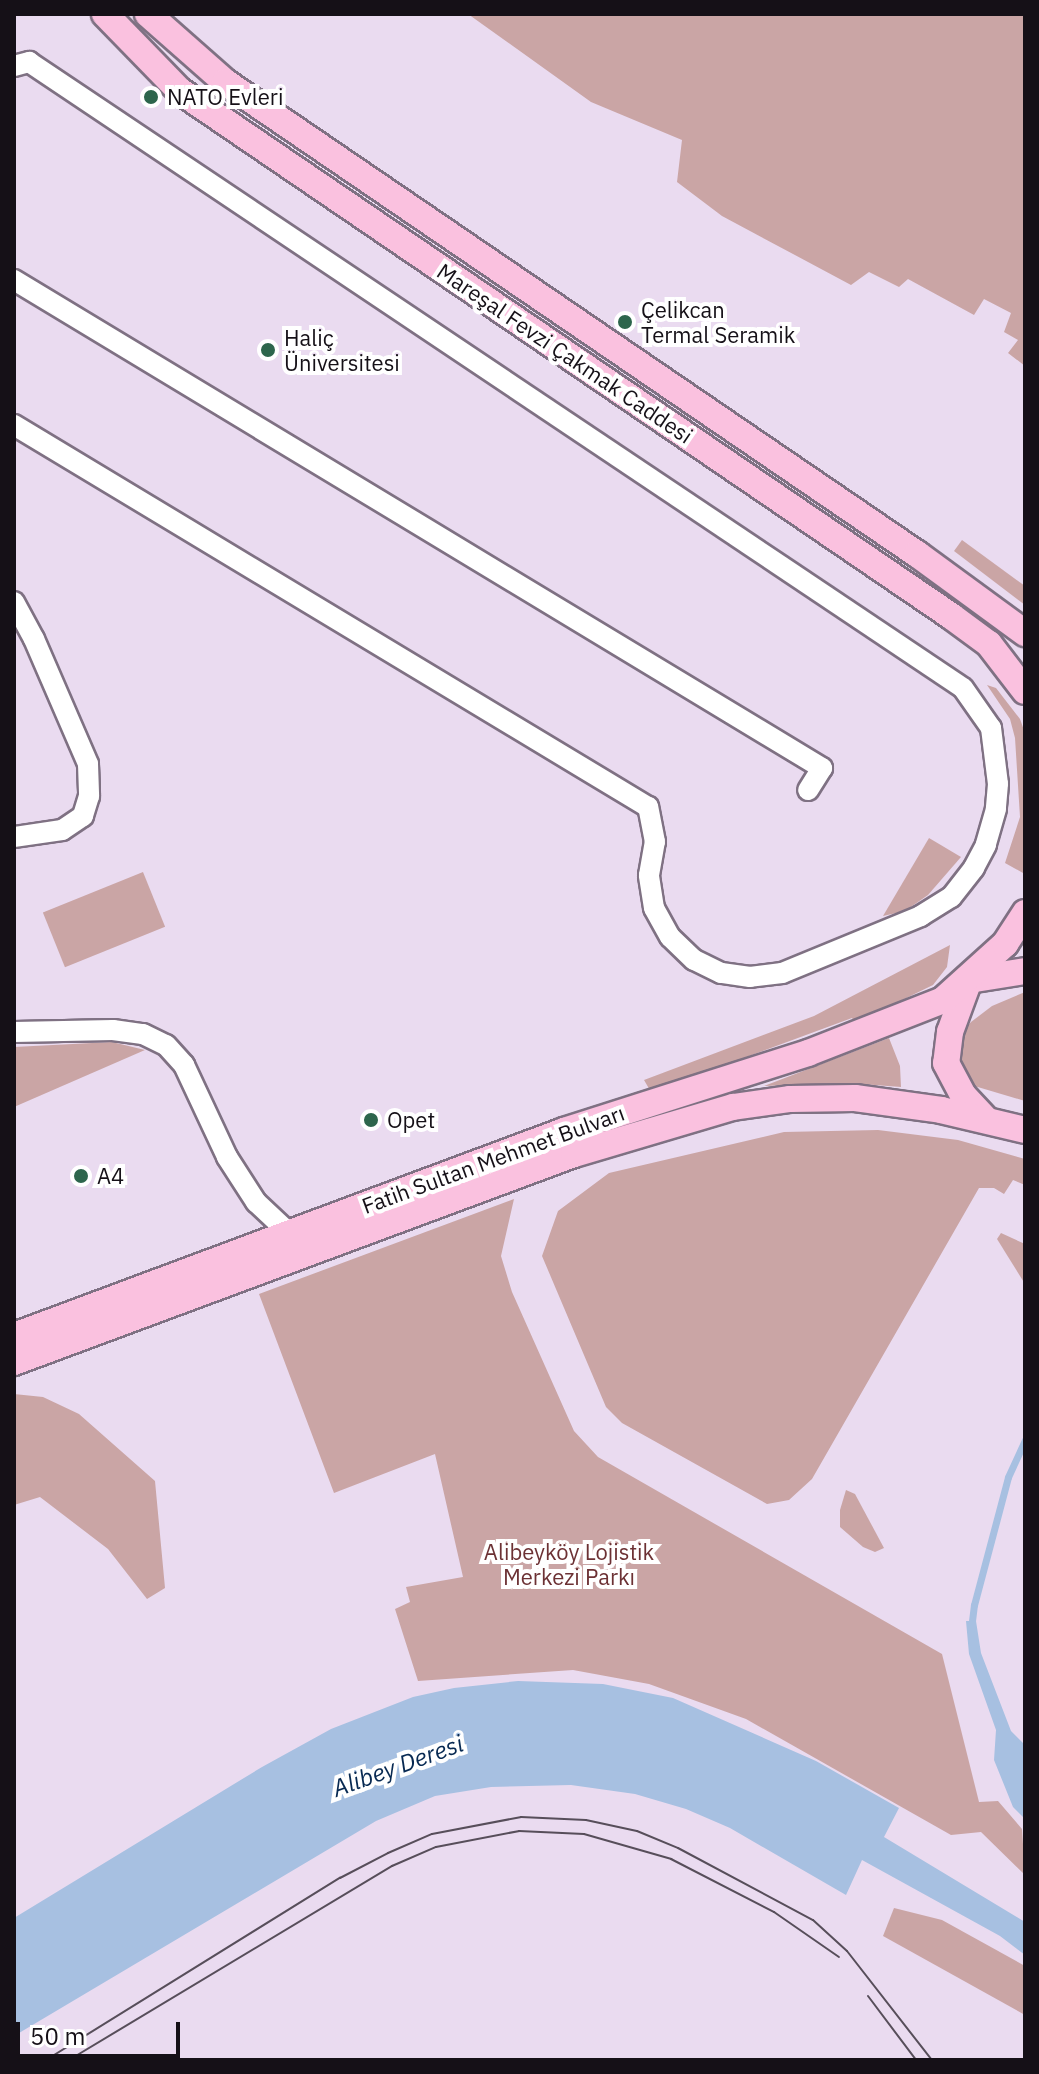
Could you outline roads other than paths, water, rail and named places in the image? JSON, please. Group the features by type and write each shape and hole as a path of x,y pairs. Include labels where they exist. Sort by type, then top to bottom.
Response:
{"main road":[{"path":"90,14 127,38"},
{"name":"Mareşal Fevzi Çakmak Caddesi","path":"105,14 180,91 951,616 989,644 1025,691"},
{"name":"Mareşal Fevzi Çakmak Caddesi","path":"148,14 225,82 912,550 1025,633"},
{"path":"986,1120 963,1095 946,1063 950,1032 969,980 1005,944 1025,913"},
{"path":"969,980 1025,971"},
{"name":"Fatih Sultan Mehmet Bulvarı","path":"14,1336 564,1131 808,1053 943,1000 969,980"},
{"name":"Fatih Sultan Mehmet Bulvarı","path":"14,1362 574,1154 733,1107 790,1099 855,1098 986,1120 1025,1130"}],"street":[{"path":"14,66 29,62 963,688 991,728 998,784 996,809 986,845 974,868 951,897 921,916 782,973 750,977 721,973 694,960 670,937 654,908 649,875 655,842 648,807 14,425"},
{"path":"14,280 822,768 808,790"},
{"path":"14,602 34,639 88,764 89,796 83,816 62,830 14,837"},
{"path":"14,1032 113,1030 143,1034 166,1045 184,1065 227,1157 256,1202 289,1233"}],"water":[{"path":"966,1621 976,1621 981,1653 1011,1731 1025,1745 1025,1819 1013,1807 994,1760 996,1730 969,1654"},
{"name":"Alibey Deresi","path":"518,1681 603,1684 673,1698 816,1761 899,1808 884,1837 1025,1922 1025,1955 1000,1936 862,1860 846,1895 730,1828 686,1809 635,1794 571,1785 491,1787 435,1796 376,1821 14,2036 14,1918 262,1767 331,1729 413,1697 454,1688"}],"waterway":[{"path":"971,1629 974,1605 1008,1477 1025,1440"}],"tram line":[{"path":"46,2060 340,1878 388,1853 432,1834 521,1817 586,1820 637,1831 678,1848 813,1920 847,1951 932,2060"},
{"path":"69,2060 392,1866 436,1847 519,1831 584,1834 671,1859 774,1912 839,1957"},
{"path":"868,1996 916,2060"}],"place":[{"name":"NATO Evleri","path":"151,97"},
{"name":"Çelikcan Termal Seramik","path":"625,322"},
{"name":"Haliç Üniversitesi","path":"268,350"},
{"name":"Opet","path":"371,1120"},
{"name":"A4","path":"81,1176"}],"park label":[{"name":"Alibeyköy Lojistik Merkezi Parkı","path":"569,1564"}]}
